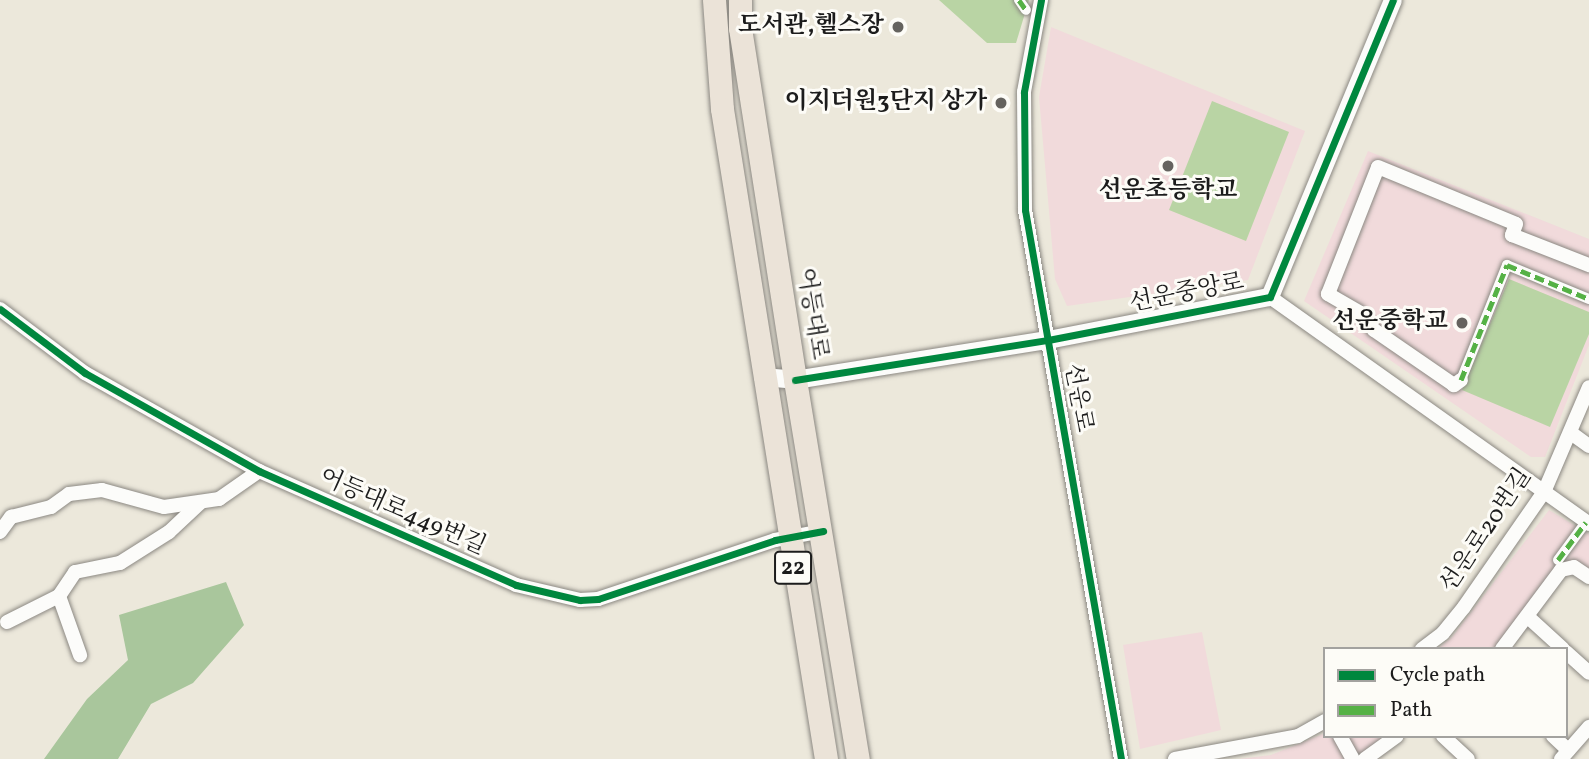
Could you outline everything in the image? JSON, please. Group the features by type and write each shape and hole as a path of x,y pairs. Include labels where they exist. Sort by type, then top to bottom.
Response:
{"main road":[{"name":"22","path":"714,0 722,109 788,537 826,759"},
{"name":"어등대로","path":"740,0 740,28 858,759"}],"street":[{"path":"1019,0 1026,10"},
{"name":"선운로","path":"1041,0 1024,92 1023,170 1048,341 1121,759"},
{"name":"선운중앙로","path":"763,377 795,380 1048,341 1270,297 1393,0"},
{"path":"1589,265 1512,235 1516,224 1378,167 1328,294 1359,312 1374,330 1454,385 1461,380 1507,265 1589,299"},
{"path":"1270,297 1587,523 1558,560"},
{"name":"어등대로449번길","path":"0,309 85,373 259,471 516,585 580,600 598,599 788,537 823,531"},
{"name":"선운로20번길","path":"1425,647 1443,633 1464,607 1544,492 1589,387"},
{"path":"1571,433 1589,446"},
{"path":"0,532 11,517 51,507 69,494 102,490 164,507 219,499 259,471"},
{"path":"7,622 60,596 75,572 120,563 169,531 201,502"},
{"path":"1504,647 1561,570 1574,567 1589,578"},
{"path":"60,596 80,655"},
{"path":"1528,617 1561,647"},
{"path":"1568,654 1589,673"},
{"path":"1175,759 1298,736 1323,721"},
{"path":"1554,738 1564,755 1589,727"},
{"path":"1341,738 1353,759"},
{"path":"1365,759 1393,738"},
{"path":"1445,738 1468,759"}],"shaded area":[{"name":"선운초등학교","path":"1051,27 1305,131 1248,280 1067,306 1055,279 1039,97"},
{"name":"선운중학교","path":"1368,151 1589,239 1589,345 1545,457 1531,457 1304,301"},
{"path":"1549,510 1589,534 1589,572 1565,559 1498,647 1440,647 1452,637"},
{"path":"1202,632 1221,730 1140,749 1123,645"},
{"path":"1323,734 1323,738 1387,738 1355,759 1239,759 1271,755"}],"green space":[{"path":"939,0 1029,0 1016,43 987,43"},
{"path":"1212,101 1289,132 1246,241 1169,210"},
{"path":"1509,279 1589,312 1589,334 1550,427 1462,390"},
{"path":"226,582 244,625 193,683 151,704 118,759 44,759 87,699 128,660 119,615"}],"marked path":[{"path":"1019,0 1026,10"},
{"path":"1461,380 1507,265 1589,299"},
{"path":"1558,560 1586,522"}],"cycle path":[{"path":"1041,0 1024,92 1025,210 1121,759"},
{"path":"795,380 1048,340 1270,297 1393,0"},
{"path":"0,309 85,373 259,471 516,585 580,600 598,599 775,540 823,531"}],"place":[{"name":"도서관,헬스장","path":"898,27"},
{"name":"이지더원3단지 상가","path":"1001,103"},
{"name":"선운초등학교","path":"1168,166"},
{"name":"선운중학교","path":"1462,323"}]}
